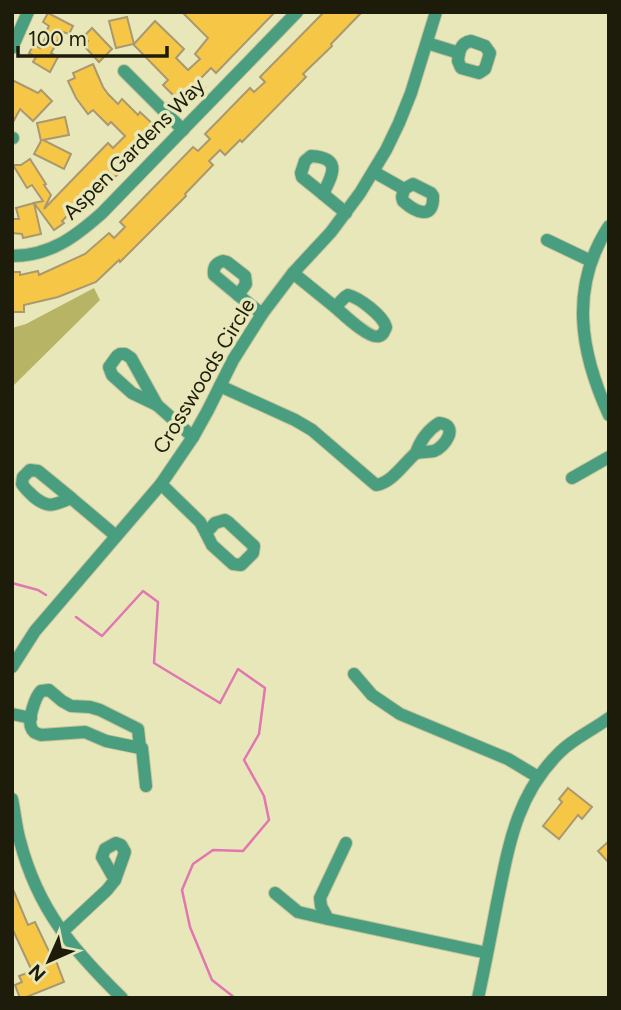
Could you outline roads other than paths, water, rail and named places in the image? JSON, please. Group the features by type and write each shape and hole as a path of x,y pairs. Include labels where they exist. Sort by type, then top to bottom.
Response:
{"street":[{"path":"12,48 28,12"},
{"name":"Aspen Gardens Way","path":"12,256 41,252 60,245 81,232 297,12"},
{"name":"Crosswoods Circle","path":"12,667 35,631 160,484 193,437 261,314 346,213 374,172 411,93 436,12"},
{"path":"427,43 459,53"},
{"path":"124,71 183,130"},
{"path":"374,172 404,189"},
{"path":"323,194 346,213"},
{"path":"609,226 591,261 584,288 582,319 587,349 609,415"},
{"path":"547,240 591,261"},
{"path":"293,273 335,307"},
{"path":"238,295 261,314"},
{"path":"595,376 609,371"},
{"path":"220,386 312,430 376,485 387,482 416,453"},
{"path":"157,405 193,437"},
{"path":"572,478 609,457"},
{"path":"160,484 200,522 206,533"},
{"path":"71,498 116,536"},
{"path":"354,674 385,706 508,759 538,777"},
{"path":"140,748 106,741 85,732 36,734 31,728 31,718 37,694 49,690 71,706 100,710 138,729 146,786"},
{"path":"12,714 31,718"},
{"path":"478,998 506,858 521,807 538,777 561,752 608,719"},
{"path":"12,799 20,840 38,891 78,953 122,998"},
{"path":"328,919 320,898 346,843"},
{"path":"14,867 27,863"},
{"path":"62,932 115,880"},
{"path":"275,893 298,912 487,953"}],"waterway":[{"path":"12,583 46,595"},
{"path":"76,617 102,636 143,591 158,602 154,663 220,703 238,669 265,688 259,734 244,760 264,796 269,820 243,851 213,850 193,864 182,890 190,927 212,980 235,998"}]}
